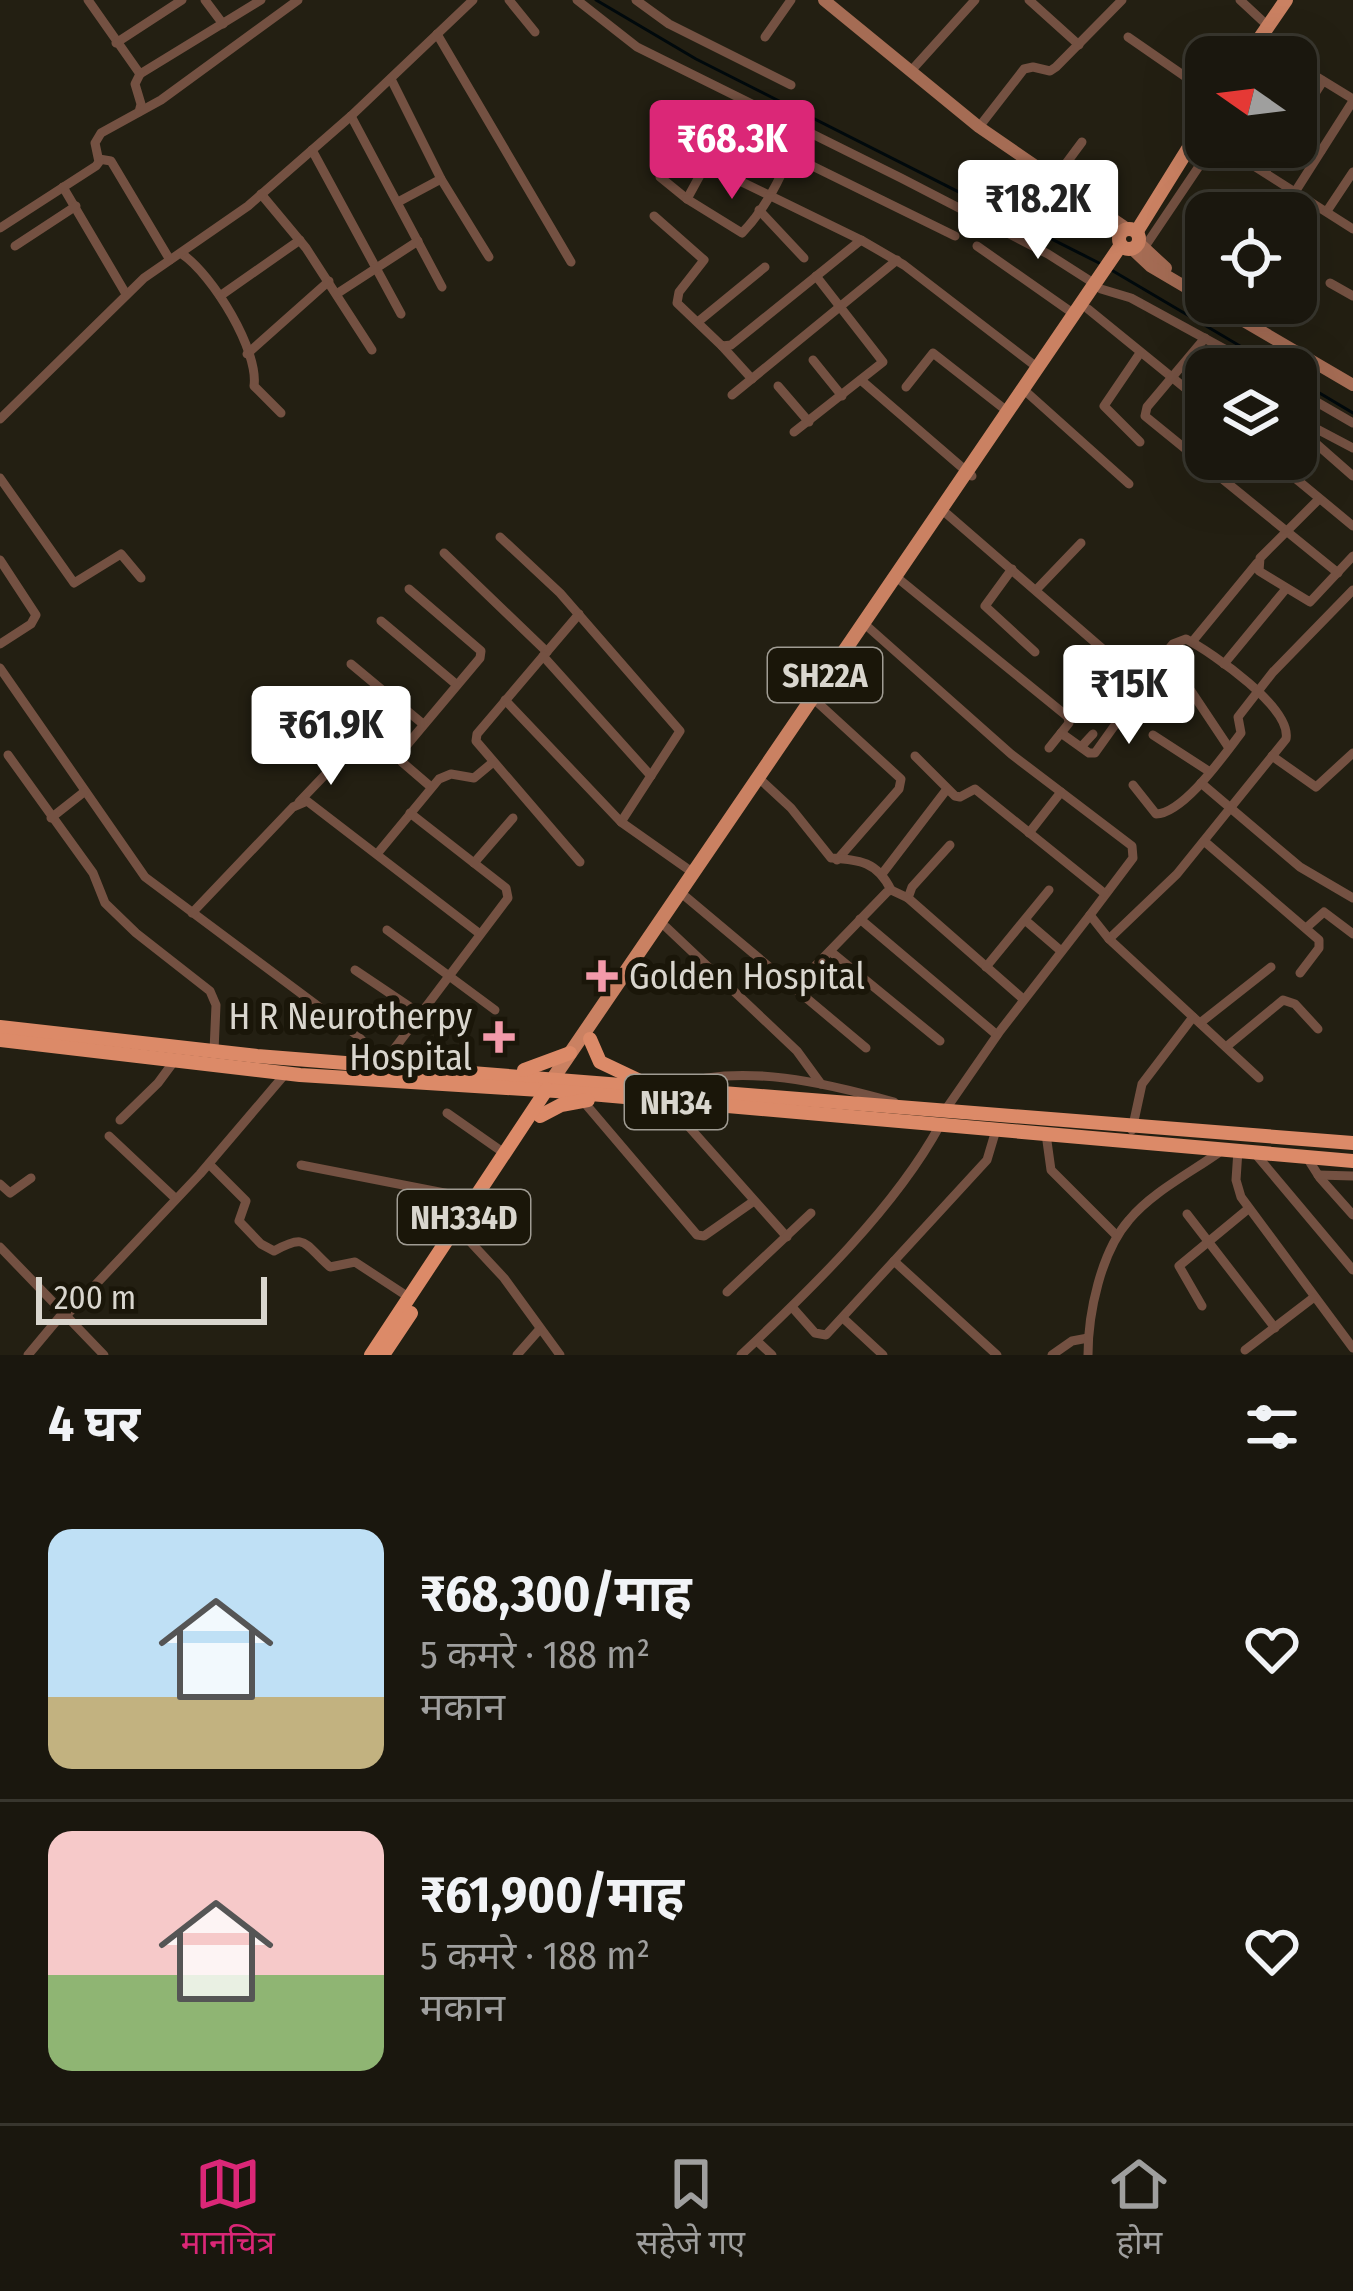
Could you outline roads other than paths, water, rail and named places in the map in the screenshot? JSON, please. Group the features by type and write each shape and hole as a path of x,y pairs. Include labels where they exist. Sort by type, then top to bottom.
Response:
{"highway":[{"name":"NH34","path":"0,1027 214,1051 507,1074 611,1096 668,1094 907,1106 1353,1143"},
{"path":"590,1039 600,1062 650,1085"},
{"name":"NH34","path":"0,1040 286,1073 512,1090 555,1084 650,1085 668,1094 940,1125 1353,1161"},
{"path":"507,1074 570,1053"},
{"name":"NH334D","path":"383,1355 555,1084"},
{"path":"512,1090 524,1098 533,1117 561,1105 611,1096"},
{"name":"NH334D","path":"371,1355 533,1117"}],"main road":[{"path":"824,0 1129,242 1150,266 1185,287"},
{"path":"1260,36 1286,0"},
{"name":"SH22A","path":"555,1084 570,1053 692,872 1129,242 1185,152"},
{"name":"SH22A","path":"555,1084 947,514 1007,411 1026,392 1081,311"},
{"path":"1249,324 1353,385"}],"street":[{"path":"88,0 140,74"},
{"path":"116,43 182,0"},
{"path":"205,0 223,24"},
{"path":"140,112 135,84 140,74 261,0"},
{"path":"271,0 280,14"},
{"path":"0,228 96,166 95,143 101,133 140,112 298,0"},
{"path":"0,419 96,329 126,294 230,221 351,116 473,0"},
{"path":"509,0 535,32"},
{"path":"577,0 637,47 1223,348"},
{"path":"636,0 669,24 791,85"},
{"path":"765,37 790,0"},
{"path":"910,72 975,0"},
{"path":"979,127 1024,69 1050,71 1121,0"},
{"path":"1240,0 1265,36"},
{"path":"1036,2 1079,45"},
{"path":"437,34 572,262"},
{"path":"1128,37 1185,76"},
{"path":"1317,77 1350,98"},
{"path":"391,79 441,178 489,257"},
{"path":"1258,168 1295,192 1350,98 1353,80"},
{"path":"1317,90 1323,81"},
{"path":"351,116 442,287"},
{"path":"687,200 728,126 956,236"},
{"path":"660,177 687,200 742,232 768,195 798,127"},
{"path":"1056,183 1082,142"},
{"path":"1317,149 1321,151"},
{"path":"312,150 401,314"},
{"path":"678,151 897,260 1038,368"},
{"path":"99,159 111,160 170,260"},
{"path":"1129,242 1194,168"},
{"path":"1265,172 1267,168"},
{"path":"1328,211 1353,172"},
{"path":"398,202 441,178"},
{"path":"64,187 126,294"},
{"path":"261,194 338,292 372,350"},
{"path":"1317,205 1353,229"},
{"path":"15,246 76,206"},
{"path":"759,210 804,258"},
{"path":"654,216 704,260 676,297 681,309 699,321 752,379"},
{"path":"220,296 299,240"},
{"path":"722,346 731,345 862,240"},
{"path":"338,292 418,241"},
{"path":"976,246 1081,311 1185,389"},
{"path":"182,254 201,268 236,321 257,374 254,386 281,413"},
{"path":"733,395 897,260"},
{"path":"699,321 765,267"},
{"path":"794,432 881,366 882,356 816,276"},
{"path":"247,354 329,281"},
{"path":"1330,283 1353,296"},
{"path":"1198,348 1205,338"},
{"path":"1140,352 1104,406 1140,442"},
{"path":"906,387 933,353 1007,411"},
{"path":"813,360 842,396"},
{"path":"1185,361 1144,411 1147,420 1338,573"},
{"path":"862,381 969,474"},
{"path":"778,386 809,422"},
{"path":"1026,392 1129,484"},
{"path":"1317,402 1353,423"},
{"path":"1317,432 1353,448"},
{"path":"1317,442 1353,476"},
{"path":"0,478 74,583 121,554 141,578"},
{"path":"1296,480 1353,526"},
{"path":"1192,642 1257,562 1318,499"},
{"path":"947,514 1120,664 1153,668 1187,685 1229,748"},
{"path":"500,537 579,614 680,731 621,822"},
{"path":"1036,590 1081,543"},
{"path":"444,553 545,654 651,776"},
{"path":"1257,562 1262,574 1310,602 1353,556"},
{"path":"0,560 36,616 0,644"},
{"path":"1012,569 985,606 1035,652"},
{"path":"0,584 11,577"},
{"path":"900,580 1068,717 1049,748"},
{"path":"401,758 423,724 480,658 478,645 409,590"},
{"path":"1224,664 1286,590"},
{"path":"1133,785 1162,816 1201,783 1242,729 1238,716 1257,691 1353,590"},
{"path":"579,614 477,734 479,748 580,862"},
{"path":"381,621 458,685"},
{"path":"868,627 1011,754 1114,830 1134,851 946,1109"},
{"path":"1109,939 1177,874 1286,739 1288,727 1257,691 1192,642 1178,640 1153,668"},
{"path":"351,664 423,724"},
{"path":"0,668 146,877 358,1036 376,1065 508,892 410,813"},
{"path":"1061,733 1092,754 1100,748 1145,682 1141,670"},
{"path":"320,695 431,787"},
{"path":"505,700 621,822 692,872"},
{"path":"817,702 901,778 899,788 837,860"},
{"path":"192,913 365,733"},
{"path":"1081,747 1093,734"},
{"path":"1153,735 1210,772"},
{"path":"1272,756 1316,787 1353,753"},
{"path":"8,755 96,879 105,903 210,991 216,1005 214,1051"},
{"path":"915,756 960,797 975,789 1105,893"},
{"path":"377,854 445,775 473,778 493,763"},
{"path":"763,782 791,808 826,855 837,860 856,858 882,874 891,890 908,898 1024,1000"},
{"path":"1201,783 1300,867 1353,898"},
{"path":"882,874 947,789"},
{"path":"52,818 84,791"},
{"path":"1029,833 1061,792"},
{"path":"299,802 316,805 480,934"},
{"path":"474,863 513,818"},
{"path":"1204,841 1320,943 1300,973"},
{"path":"908,898 912,887 950,845"},
{"path":"795,987 891,890"},
{"path":"986,967 1049,890"},
{"path":"686,896 866,1048"},
{"path":"1306,928 1324,912 1353,934"},
{"path":"1090,916 1259,1078"},
{"path":"860,919 997,1035"},
{"path":"1025,920 1061,951"},
{"path":"666,927 797,1051 821,1084"},
{"path":"388,930 495,1010"},
{"path":"830,951 940,1041"},
{"path":"1132,1141 1137,1098 1147,1075 1196,1020 1270,967"},
{"path":"355,970 419,1013"},
{"path":"1226,1047 1283,1000 1294,1004 1318,1029"},
{"path":"120,1120 176,1060"},
{"path":"28,1355 176,1199 286,1073"},
{"path":"787,1237 668,1094 715,1076 821,1084 907,1106"},
{"path":"583,1101 700,1236 754,1201"},
{"path":"447,1113 504,1154"},
{"path":"741,1355 792,1307 917,1164 940,1125"},
{"path":"792,1307 819,1336 826,1335 987,1160 996,1130"},
{"path":"1046,1134 1051,1170 1118,1235"},
{"path":"109,1136 176,1199"},
{"path":"1308,1138 1306,1156 1353,1215"},
{"path":"1088,1355 1102,1276 1118,1235 1137,1212 1238,1150"},
{"path":"1238,1150 1236,1180 1248,1209 1353,1348"},
{"path":"1238,1150 1353,1270"},
{"path":"208,1164 246,1201 241,1226 261,1244 274,1251 289,1241 300,1241 330,1267 356,1262 410,1298"},
{"path":"301,1166 475,1198"},
{"path":"1318,1175 1353,1176"},
{"path":"0,1184 10,1193 31,1178"},
{"path":"1202,1306 1179,1266 1248,1209"},
{"path":"727,1292 811,1213"},
{"path":"1186,1214 1275,1328"},
{"path":"463,1234 504,1278 560,1355"},
{"path":"0,1247 104,1355"},
{"path":"894,1261 998,1355"},
{"path":"1245,1350 1313,1298"},
{"path":"843,1318 883,1355"},
{"path":"517,1355 539,1330"},
{"path":"1052,1355 1072,1341 1088,1338"},
{"path":"757,1341 772,1355"}],"waterway":[{"path":"596,0 696,59 1099,263"},
{"path":"1113,271 1243,348"},
{"path":"1317,392 1353,413"}],"place":[{"name":"Golden Hospital","path":"602,976"},
{"name":"H R Neurotherpy Hospital","path":"499,1037"}]}
